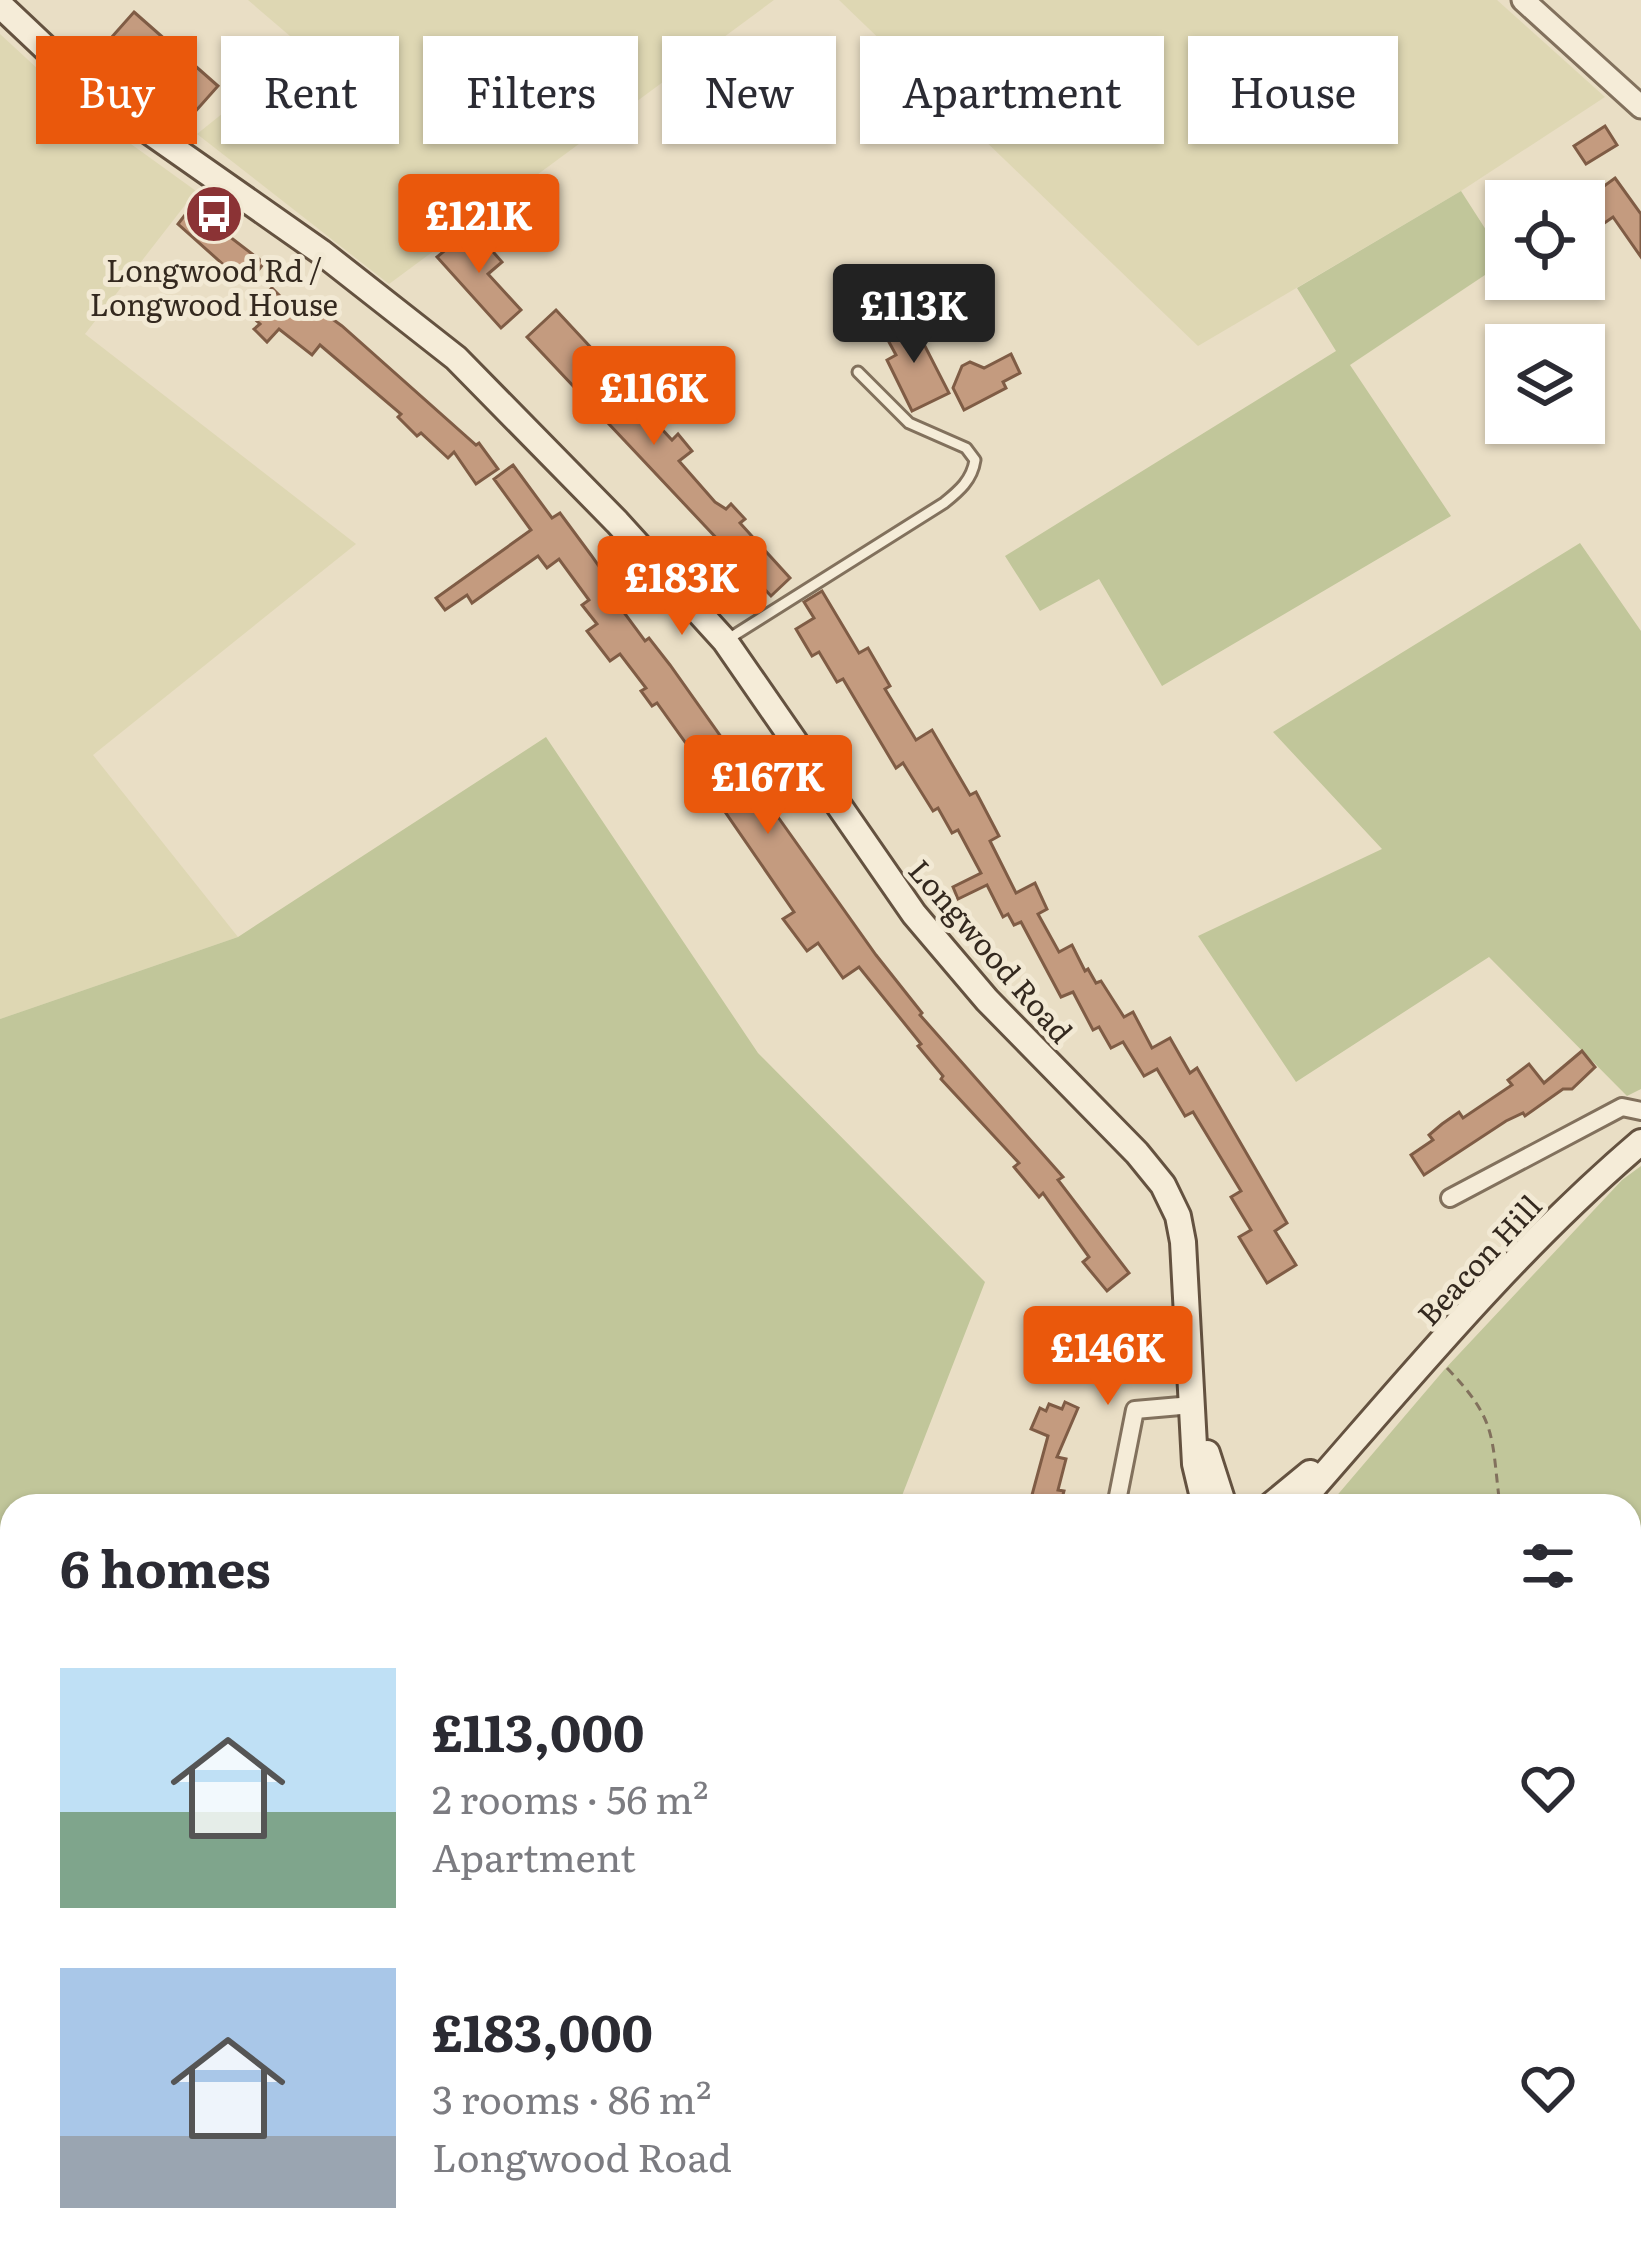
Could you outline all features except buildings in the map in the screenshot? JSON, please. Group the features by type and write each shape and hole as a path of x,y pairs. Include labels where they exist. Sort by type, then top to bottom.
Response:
{"main road":[{"name":"Longwood Road","path":"0,5 89,90 321,252 456,358 617,522 725,641 914,914 987,1000 1163,1185 1178,1216 1183,1242 1195,1464 1202,1494"},
{"name":"Beacon Hill","path":"1308,1494 1586,1189 1641,1142"},
{"name":"Longwood Road","path":"1192,1405 1220,1494"},
{"name":"Beacon Hill","path":"1285,1494 1367,1426"}],"street":[{"path":"1523,0 1641,107"},
{"name":"Beacon Hill","path":"1450,1198 1622,1107 1641,1111"},
{"path":"1118,1494 1135,1410 1192,1405"}],"lane":[{"path":"725,641 944,503 973,471 975,460 966,448 909,423 858,372"}],"path":[{"path":"1432,1353 1478,1400 1490,1424 1499,1494"}],"shaded area":[{"path":"248,0 774,0 725,36 662,36 662,83 638,100 638,36 423,36 423,144 579,144 389,284 197,134 221,115 221,144 399,144 399,36 290,36"},
{"path":"839,0 1497,0 1605,97 1461,191 1198,346 988,144 1164,144 1164,36 876,36"},
{"path":"0,34 36,67 36,144 131,144 196,191 85,334 356,544 93,755 238,937 0,1019"}],"green space":[{"path":"1461,191 1485,228 1485,275 1350,365 1451,516 1162,686 1099,579 1040,611 1005,556 1336,351 1297,288"},
{"path":"1580,543 1641,631 1641,1089 1627,1096 1489,957 1296,1082 1198,936 1382,849 1273,732"},
{"path":"546,737 758,1053 985,1282 903,1494 0,1494 0,1019 238,937"},
{"path":"1641,1166 1641,1494 1338,1494 1444,1370 1622,1180"}],"place":[{"name":"Longwood Rd / Longwood House","path":"214,214"}]}
